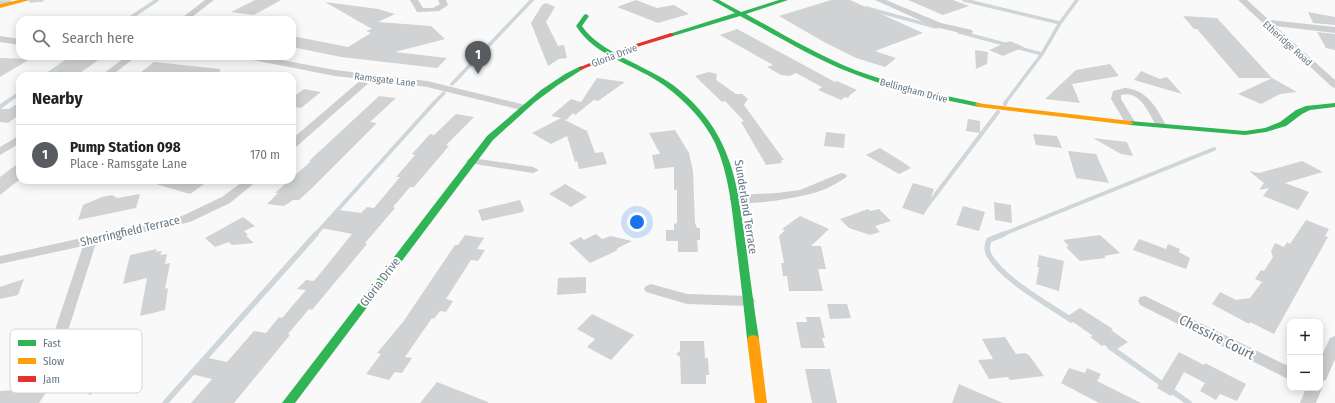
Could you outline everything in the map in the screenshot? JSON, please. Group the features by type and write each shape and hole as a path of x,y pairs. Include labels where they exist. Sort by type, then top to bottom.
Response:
{"street":[{"path":"0,6 27,0"},
{"path":"188,16 210,0"},
{"path":"414,0 420,10 429,11 442,7 444,5 442,0"},
{"name":"Bellingham Drive","path":"715,0 852,71 912,92 983,106 1245,133 1266,130 1282,124 1299,112 1309,108 1335,105"},
{"name":"Gloria Drive","path":"293,402 472,161 490,138 521,107 554,83 581,68 614,53 785,0"},
{"path":"879,0 938,25 969,32"},
{"name":"Etheridge Road","path":"1242,0 1335,85"},
{"name":"Sunderland Terrace","path":"586,16 579,26 581,32 591,41 671,86 706,120 714,131 725,155 730,168 735,199 761,403"},
{"path":"1265,22 1335,30"},
{"path":"1,40 16,42"},
{"path":"111,72 127,60"},
{"name":"Ramsgate Lane","path":"268,60 322,70 427,84 521,107"},
{"path":"296,142 370,77"},
{"path":"1130,122 1116,99 1116,93 1133,93 1145,98 1161,125"},
{"path":"0,152 16,141"},
{"path":"472,161 533,170"},
{"path":"735,199 792,196 812,191 841,176"},
{"name":"Sherringfield Terrace","path":"0,260 194,216 226,200 247,184"},
{"path":"62,329 91,240"},
{"path":"651,289 679,299 701,301 748,301"},
{"name":"Chessire Court","path":"1145,301 1287,372"},
{"path":"1323,369 1335,342"},
{"path":"1308,403 1313,391"}],"building":[{"path":"255,0 281,0 254,15 231,12"},
{"path":"636,0 657,8 674,5 689,14 658,23 617,7"},
{"path":"831,0 850,0 923,33 875,51 896,58 885,67 856,58 824,42 779,16"},
{"path":"908,0 953,0 969,6 943,15"},
{"path":"325,2 378,9 395,14 378,22 431,26 445,39 395,52 447,58 437,68 341,57 296,48 296,37 348,47 371,33 366,31 372,29"},
{"path":"546,3 555,7 546,22 558,46 564,45 567,58 559,59 548,66 531,23 542,5"},
{"path":"1308,12 1335,17 1335,25 1313,23"},
{"path":"1183,16 1217,18 1272,78 1239,78 1197,29 1194,29"},
{"path":"737,29 835,82 837,81 857,90 848,98 845,97 841,100 818,90 822,87 796,73 789,76 781,75 767,67 773,65 720,35"},
{"path":"1317,32 1335,34 1335,50 1326,48"},
{"path":"1010,41 1024,47 1003,56 989,50"},
{"path":"975,50 988,52 987,64 976,69"},
{"path":"0,58 28,60 0,77"},
{"path":"71,60 99,60 81,72 54,72"},
{"path":"154,62 220,69 220,72 141,72"},
{"path":"1110,64 1119,76 1072,84 1080,103 1045,99 1076,70"},
{"path":"1141,71 1160,79 1167,77 1182,94 1134,80"},
{"path":"709,72 717,74 716,80 736,94 742,94 748,99 744,105 784,160 781,160 782,163 766,165 741,122 744,121 725,101 722,102 695,76"},
{"path":"597,78 625,82 598,101 594,100 575,115 573,113 566,120 563,119 587,131 595,153 603,152 607,164 579,169 577,161 575,162 567,136 551,144 532,133 561,118 551,116 571,99 581,102"},
{"path":"1272,78 1297,92 1280,94 1261,104 1238,94"},
{"path":"304,89 321,92 301,108 296,107 296,95"},
{"path":"379,96 396,98 370,122 377,123 299,200 293,200 284,206 267,204 278,193 275,193 285,184 296,184 296,174 311,161 309,161"},
{"path":"16,105 16,117 8,123 0,122 0,109 9,109"},
{"path":"456,114 474,117 446,145 449,146 414,187 410,187 393,207 395,208 365,243 367,244 312,310 309,309 288,334 290,335 234,403 191,403 212,379 191,374 208,358 227,362 254,331 266,333 279,317 282,318 306,290 297,289 306,280 314,281 352,234 321,228 339,210 361,213 367,207 374,208 400,177 396,177 415,155 412,154 430,134 434,135"},
{"path":"968,119 980,121 980,133 966,131"},
{"path":"675,130 689,153 693,171 695,223 697,228 700,228 700,240 697,240 698,252 678,252 678,241 666,241 666,230 674,230 674,224 677,223 677,190 674,190 674,167 655,169 652,155 660,154 649,133"},
{"path":"826,132 845,134 844,148 824,146"},
{"path":"1033,134 1057,136 1062,148 1036,145"},
{"path":"1093,138 1127,142 1133,156 1121,154"},
{"path":"880,148 911,168 899,174 866,155"},
{"path":"1068,151 1096,154 1109,183 1076,178"},
{"path":"1302,161 1323,172 1285,183 1309,192 1298,210 1263,196 1269,188 1259,190 1264,183 1249,171 1259,173"},
{"path":"16,165 16,182 0,195 0,177"},
{"path":"913,183 934,189 924,215 902,208"},
{"path":"156,184 204,184 190,194"},
{"path":"565,184 587,197 571,207 549,194"},
{"path":"140,194 136,208 78,220 83,205 102,197 112,195 117,198"},
{"path":"520,200 524,210 523,212 482,221 478,210"},
{"path":"994,202 1011,205 1012,223 995,220"},
{"path":"963,206 985,212 979,231 956,225"},
{"path":"868,209 870,211 879,209 891,221 875,226 880,232 870,235 849,228 840,219"},
{"path":"800,216 829,229 811,246 821,246 826,269 818,269 823,291 789,291 787,276 783,276 781,263 784,263 779,236 785,230 782,229"},
{"path":"243,217 255,226 244,231 248,235 246,236 254,243 232,245 229,242 215,247 205,238"},
{"path":"1306,220 1329,229 1325,236 1328,237 1274,334 1250,322 1249,324 1212,304 1220,292 1236,300 1250,298 1262,282 1255,279 1261,270 1264,271 1273,257 1271,251 1275,243 1284,247 1287,242 1290,244"},
{"path":"596,234 602,239 611,236 632,241 616,249 618,250 590,263 569,243 581,237 584,240"},
{"path":"465,235 484,238 477,249 485,250 478,261 471,260 446,299 453,301 446,312 440,311 434,319 432,318 405,357 412,358 402,373 395,372 389,380 366,374 381,354 377,353 403,322 455,245 458,245"},
{"path":"1100,235 1120,253 1104,256 1106,258 1080,261 1066,247 1069,246 1063,240"},
{"path":"1139,239 1166,249 1168,244 1180,249 1179,252 1190,258 1186,269 1133,250"},
{"path":"157,249 156,252 162,251 160,255 167,254 165,264 170,263 165,289 168,288 165,310 140,316 147,278 123,284 130,255"},
{"path":"1039,255 1064,261 1059,291 1036,284 1039,267 1037,267"},
{"path":"586,277 586,293 557,295 558,278"},
{"path":"24,279 18,295 0,299 0,287"},
{"path":"827,304 847,304 851,318 830,319"},
{"path":"1080,308 1113,329 1111,330 1128,342 1114,351 1104,345 1102,346 1090,337 1093,336 1066,317"},
{"path":"592,314 634,335 611,360 587,347 595,339 577,329"},
{"path":"806,317 820,317 825,338 822,338 825,348 801,348 796,322 807,322"},
{"path":"1005,337 1016,354 1025,353 1029,355 1044,376 1010,380 1008,377 989,379 978,360 993,359 982,339"},
{"path":"680,341 704,341 705,358 708,358 709,375 706,375 706,384 681,384 680,357 676,354 680,351"},
{"path":"1179,352 1204,365 1205,363 1246,384 1237,401 1220,394 1216,400 1200,391 1205,383 1184,372 1171,396 1157,388"},
{"path":"1069,368 1085,373 1087,368 1101,374 1097,381 1141,403 1099,403 1061,383"},
{"path":"805,369 830,369 837,403 812,403"},
{"path":"437,382 488,402 488,403 420,403"},
{"path":"959,384 975,391 1003,403 952,403"},
{"path":"10,390 10,393 46,393 39,403 0,403 0,391"}],"waterway":[{"path":"31,1 42,0"},
{"path":"133,16 157,0"},
{"path":"452,84 532,0"},
{"path":"964,0 1060,23"},
{"path":"1060,23 1077,0"},
{"path":"0,2 10,2"},
{"path":"866,8 936,27"},
{"path":"1042,54 1060,23"},
{"path":"959,32 1008,45"},
{"path":"1015,47 1042,54"},
{"path":"1005,103 1042,54"},
{"path":"51,72 68,60"},
{"path":"435,102 444,93"},
{"path":"5,103 16,96"},
{"path":"0,107 7,102"},
{"path":"315,235 435,102"},
{"path":"924,210 998,112"},
{"path":"1001,235 1214,149"},
{"path":"165,403 316,234"},
{"path":"1004,234 989,240 987,249 995,264 1015,282 1038,299 1071,320"},
{"path":"1110,347 1189,403"}],"traffic: fast":[{"path":"715,0 827,60 852,71 912,91 979,105"},
{"path":"671,35 785,0"},
{"path":"586,16 579,26 584,33 603,48 653,75 676,91 698,112 709,126 718,142 725,158 734,192 753,339"},
{"path":"288,403 490,138 533,100 581,68"},
{"path":"1130,123 1245,133 1266,130 1283,124 1299,112 1309,108 1335,105"}],"traffic: slow":[{"path":"0,6 27,0"},
{"path":"979,105 1130,123"},
{"path":"753,339 761,403"}],"traffic: jam":[{"path":"581,68 638,45 671,35"}],"place":[{"name":"Pump Station 098","path":"478,74"}]}
